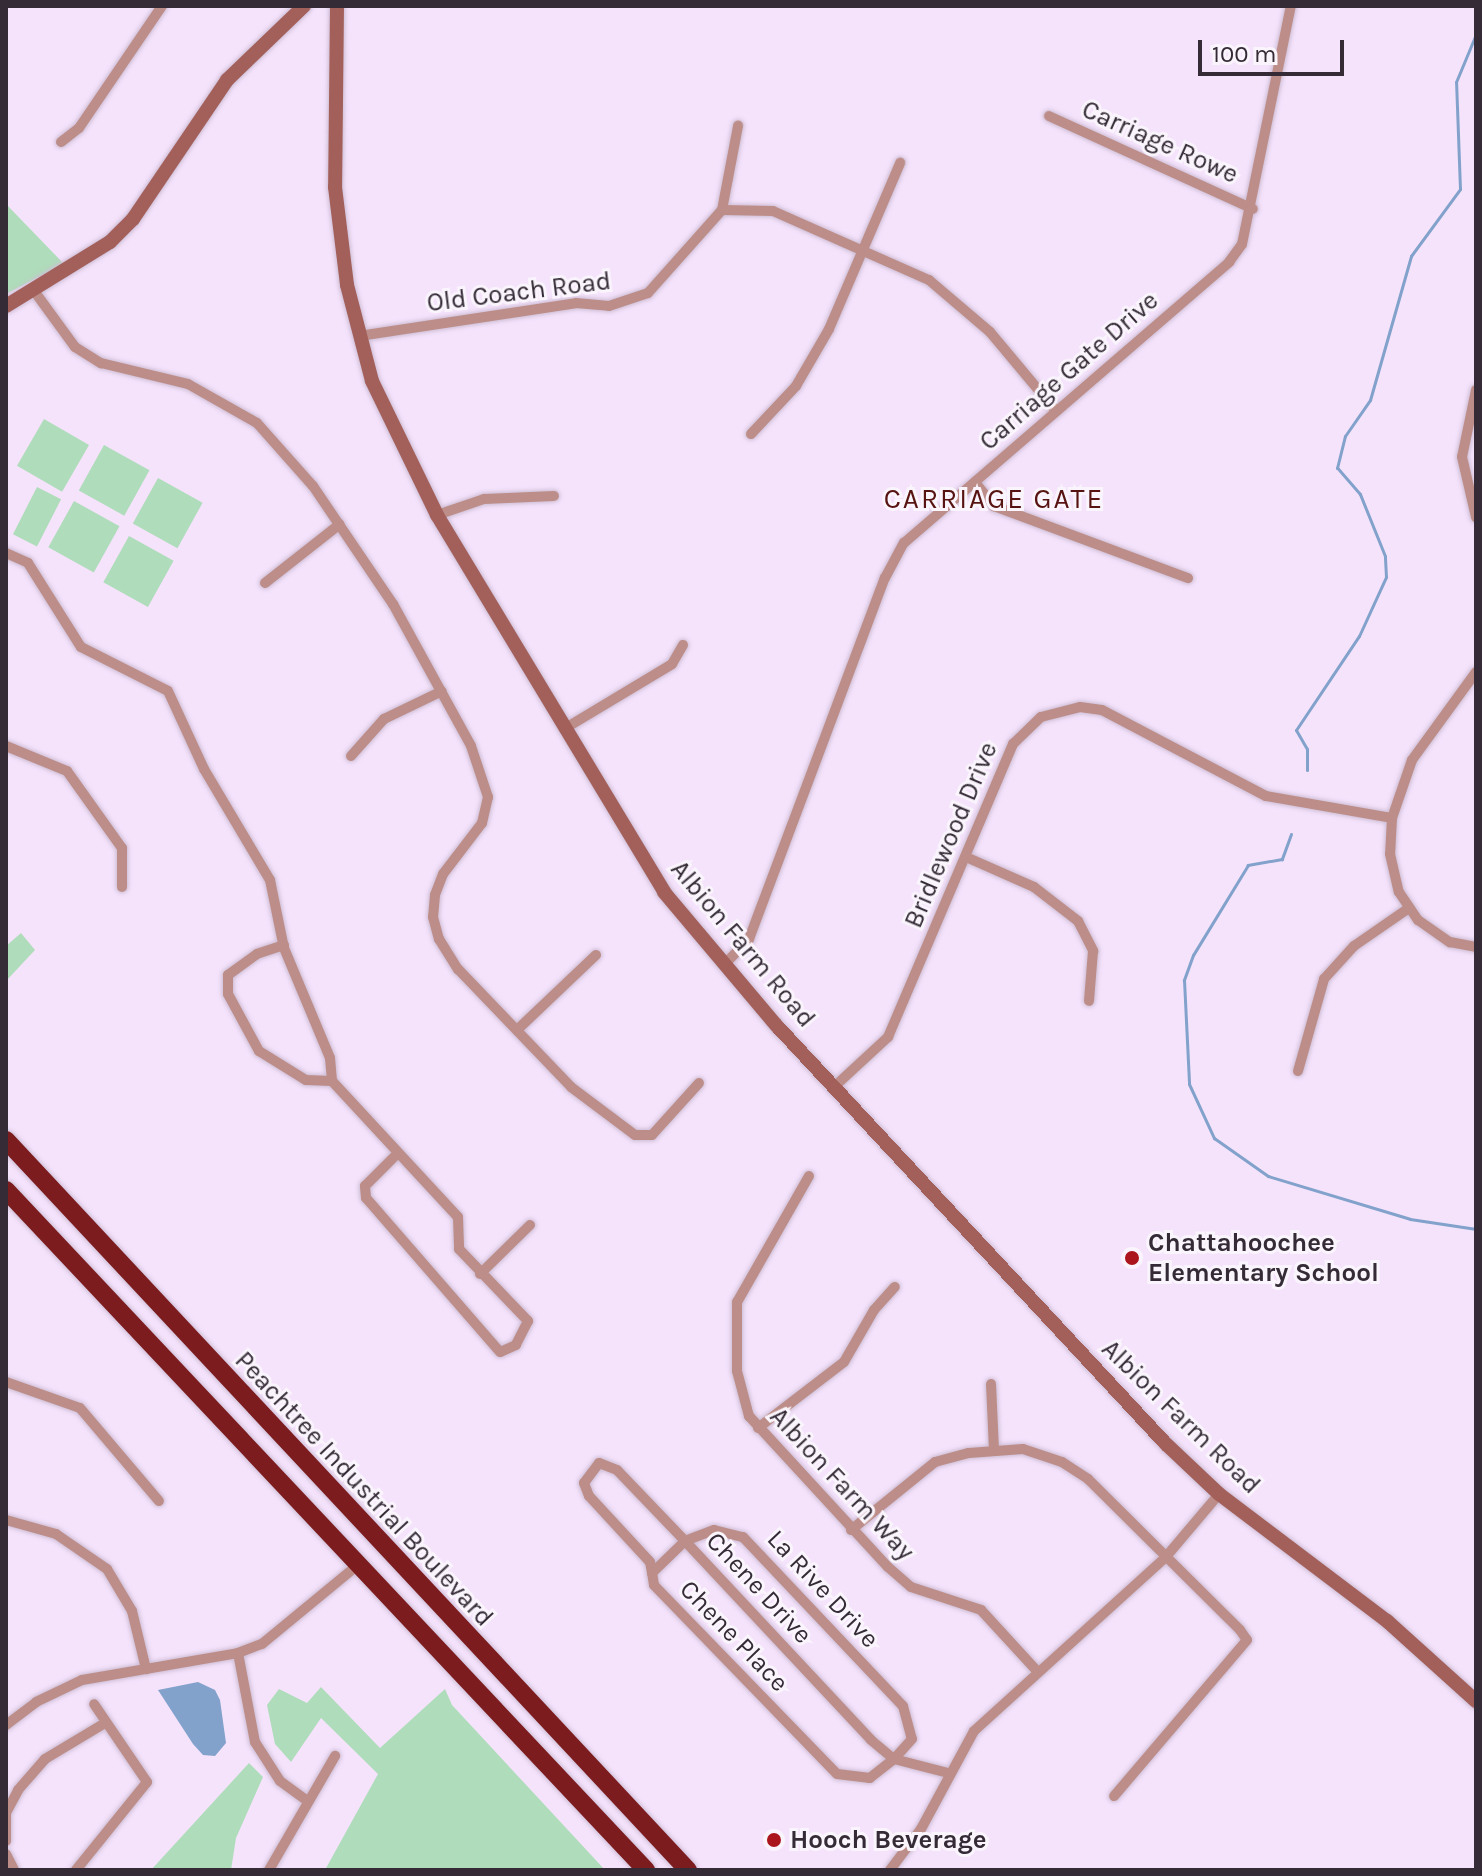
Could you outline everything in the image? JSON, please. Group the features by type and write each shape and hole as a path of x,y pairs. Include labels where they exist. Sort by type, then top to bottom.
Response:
{"highway":[{"name":"Peachtree Industrial Boulevard","path":"6,1140 688,1870"},
{"path":"6,1190 646,1870"}],"street":[{"path":"61,142 79,128 162,6"},
{"path":"6,306 110,242 133,219 227,80 304,6"},
{"name":"Albion Farm Road","path":"337,6 335,187 347,285 359,336 395,436 437,515 664,892 724,965 834,1087 1166,1444 1219,1494 1387,1621 1476,1701"},
{"name":"Carriage Gate Drive","path":"724,965 749,939 885,578 904,543 1229,262 1253,209 1291,6"},
{"name":"Carriage Rowe","path":"1049,116 1253,209"},
{"path":"738,126 722,210 773,211 929,280 962,306 1056,411"},
{"path":"751,434 796,386 863,253 900,163"},
{"name":"Old Coach Road","path":"359,336 576,303 609,306 648,293 679,262 722,210"},
{"path":"32,288 75,347 101,363 188,384 257,423 286,451 340,524 442,691 480,763 488,797 482,823 443,874 433,917 439,939 458,969 571,1087 635,1135 652,1135 699,1083"},
{"path":"1476,390 1462,457 1476,517"},
{"path":"975,482 994,506 1188,578"},
{"path":"437,515 484,499 554,496"},
{"path":"265,583 340,524"},
{"path":"6,553 28,563 81,647 168,691 204,769 270,880 284,945 330,1058 332,1081 458,1217 459,1249 528,1321 508,1349 500,1352 366,1198 365,1186 397,1154"},
{"path":"564,729 672,664 683,645"},
{"path":"1476,672 1412,760 1392,818 1393,874 1409,908 1428,930 1476,947"},
{"path":"351,756 384,719 442,691"},
{"name":"Bridlewood Drive","path":"834,1087 888,1037 1021,733 1041,717 1080,707 1102,710 1266,796 1392,818"},
{"path":"6,746 67,771 122,848 122,887"},
{"path":"966,857 1034,887 1078,921 1093,951 1089,1001"},
{"path":"1298,1071 1324,979 1354,946 1409,908"},
{"path":"284,945 257,954 228,975 228,994 259,1051 306,1080 332,1081"},
{"path":"517,1030 596,955"},
{"name":"Albion Farm Way","path":"809,1176 737,1302 737,1371 749,1416 851,1530 911,1587 981,1610 1036,1670"},
{"path":"480,1274 530,1225"},
{"path":"758,1428 844,1362 874,1310 895,1287"},
{"path":"6,1382 80,1408 159,1501"},
{"path":"991,1384 994,1451"},
{"path":"851,1530 935,1462 1023,1449 1062,1462 1088,1479 1247,1640 1114,1796"},
{"name":"Chene Drive","path":"589,1470 599,1463 617,1470 894,1759"},
{"name":"Chene Place","path":"589,1470 584,1483 589,1496 650,1562 654,1585 837,1774 870,1778 894,1759"},
{"path":"890,1870 921,1829 948,1773 974,1731 1036,1670 1165,1558 1219,1494"},
{"path":"6,1520 56,1534 107,1569 132,1611 146,1669"},
{"name":"La Rive Drive","path":"685,1541 714,1530 743,1537 903,1706 912,1739 894,1759"},
{"path":"652,1573 685,1541"},
{"path":"6,1725 36,1702 82,1680 238,1653 295,1621 358,1565"},
{"path":"238,1653 255,1742 280,1781 308,1801"},
{"path":"76,1870 147,1782 94,1704"},
{"path":"6,1841 6,1813 27,1779 45,1759 105,1723"},
{"path":"269,1870 335,1756"},
{"path":"894,1759 948,1773"},
{"path":"6,1854 14,1870"}],"green space":[{"path":"6,204 64,264 6,294"},
{"path":"44,419 89,445 62,492 17,466"},
{"path":"104,445 149,470 124,516 79,490"},
{"path":"158,478 203,503 177,548 133,523"},
{"path":"37,487 61,499 37,546 13,534"},
{"path":"74,501 119,526 94,573 48,547"},
{"path":"129,536 174,561 148,607 103,582"},
{"path":"21,933 35,950 6,981 6,946"},
{"path":"321,1687 380,1748 445,1689 452,1705 605,1870 325,1870 378,1774 321,1718 291,1762 275,1744 267,1705 279,1689 307,1703"},
{"path":"249,1763 263,1777 236,1838 231,1870 151,1870"}],"water":[{"path":"198,1682 215,1690 220,1700 226,1743 215,1756 203,1755 193,1744 158,1690"}],"waterway":[{"path":"1307,770 1307,749 1296,730 1359,636 1386,577 1385,556 1360,494 1337,468 1345,436 1370,400 1411,256 1460,189 1456,82 1476,34"},
{"path":"1291,834 1282,859 1248,865 1193,955 1184,980 1189,1084 1214,1138 1268,1176 1410,1219 1476,1229"}],"place":[{"name":"Chattahoochee Elementary School","path":"1132,1258"},
{"name":"Hooch Beverage","path":"774,1840"}],"district":[{"name":"CARRIAGE GATE","path":"994,499"}]}
